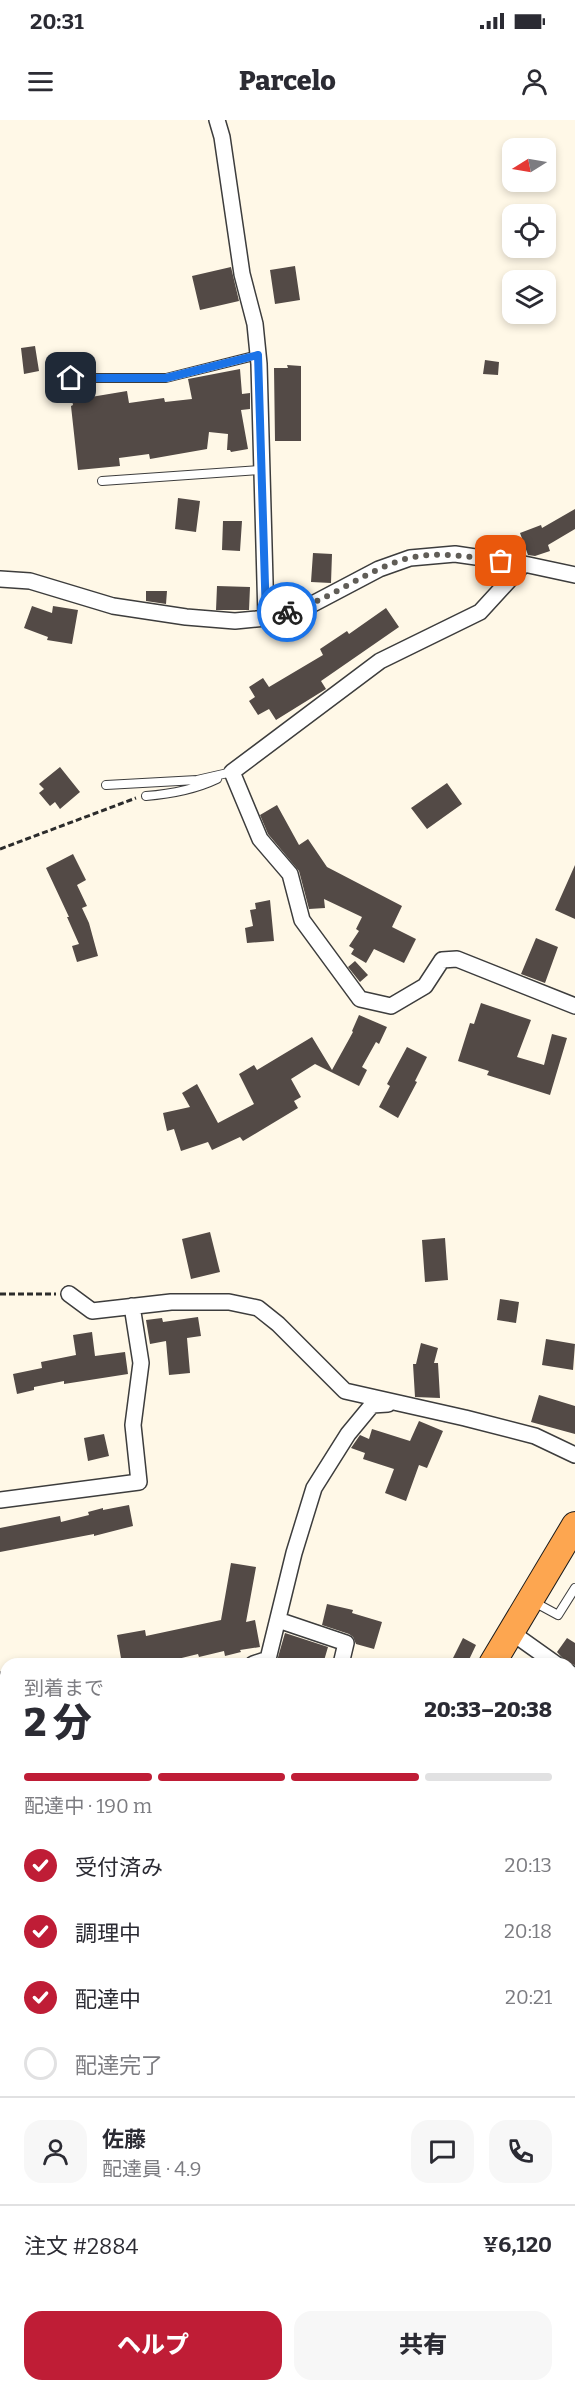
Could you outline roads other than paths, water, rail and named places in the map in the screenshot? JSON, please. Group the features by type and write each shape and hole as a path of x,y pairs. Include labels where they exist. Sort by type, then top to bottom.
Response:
{"highway":[{"path":"496,1658 575,1525"}],"street":[{"path":"217,120 222,137 242,274 255,324 258,355 266,618"},
{"path":"0,579 30,581 113,606 235,621 266,618 305,608 379,569 410,558 455,554 524,564 575,575"},
{"path":"524,564 480,612 380,661 232,772 260,839 290,874 302,920 360,999 391,1006 425,986 442,960 457,959 575,1006"},
{"path":"69,1294 92,1311 171,1302 230,1302 258,1308 278,1324 345,1391 535,1436 575,1455"},
{"path":"0,1500 139,1482 133,1425 141,1363 132,1306"},
{"path":"264,1658 278,1620 294,1553 314,1488 348,1434 372,1405 397,1403"},
{"path":"278,1620 346,1643 342,1658"},
{"path":"511,1632 548,1658"}],"lane":[{"path":"71,378 166,378 258,355"},
{"path":"102,481 261,470"},
{"path":"106,785 197,780 232,772"},
{"path":"146,796 171,794 200,787 232,772"},
{"path":"530,1600 558,1615 575,1588"}]}
